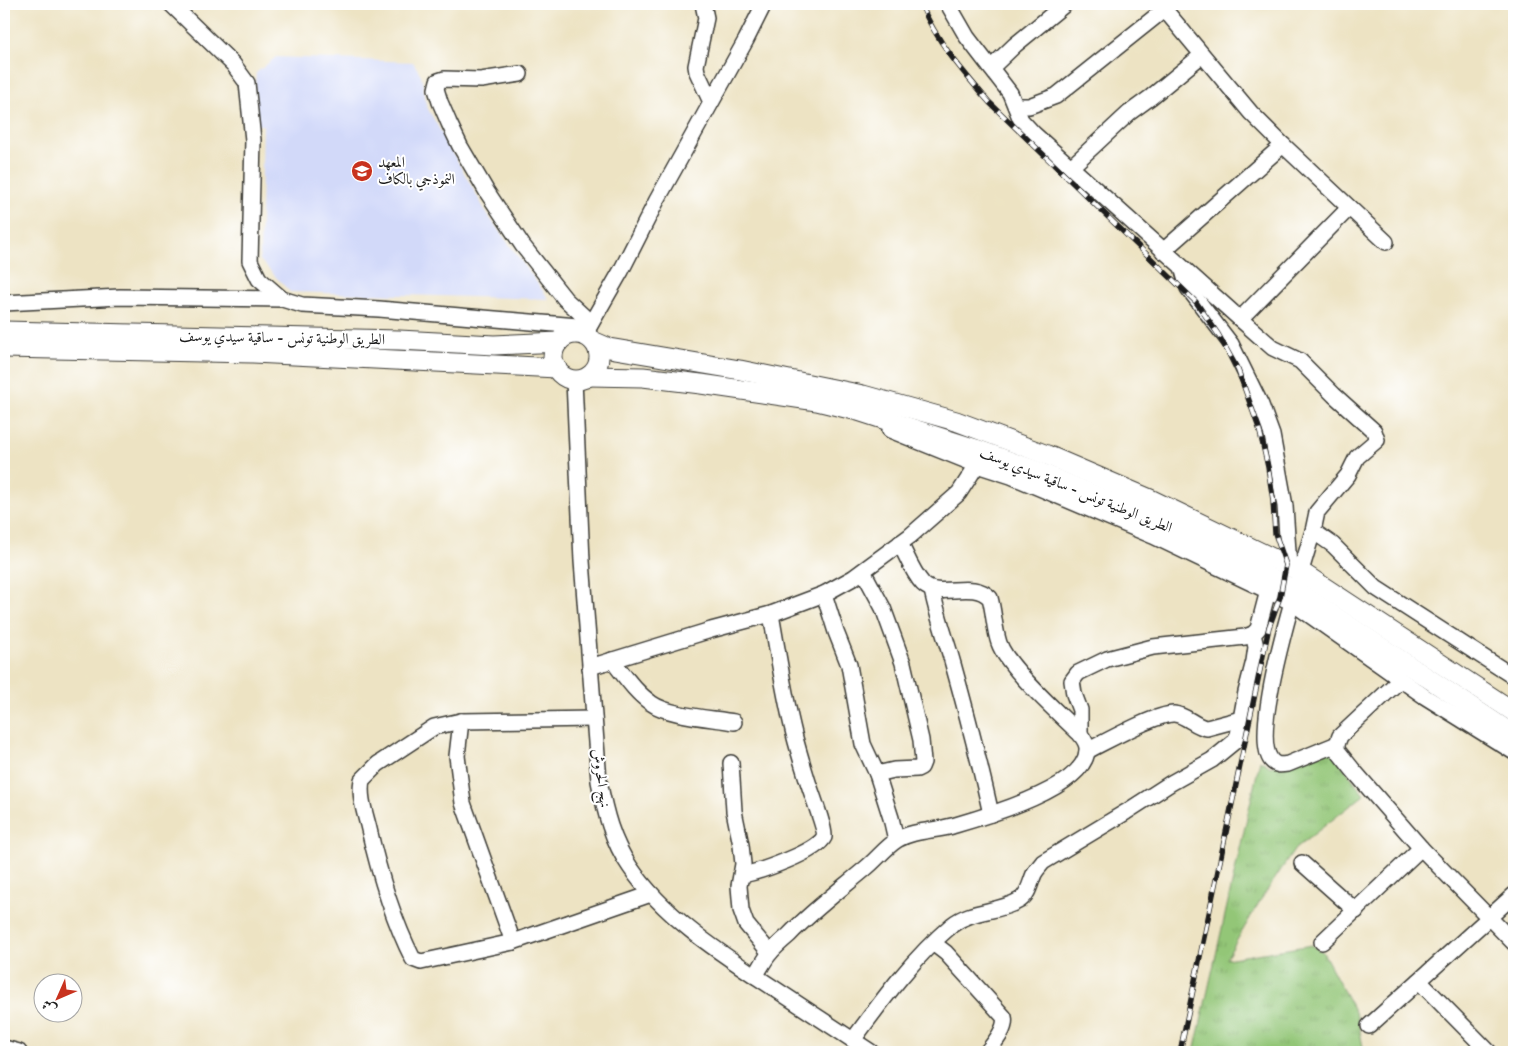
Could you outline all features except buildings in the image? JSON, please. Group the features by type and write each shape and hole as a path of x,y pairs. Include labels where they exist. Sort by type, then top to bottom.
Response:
{"main road":[{"name":"الطريق الوطنية تونس - ساقية سيدي يوسف","path":"4,331 399,340 494,345 559,342"},
{"path":"590,332 599,356 595,370 582,378 567,378 557,368 554,355 559,342 567,336 590,332"},
{"name":"الطريق الوطنية تونس - ساقية سيدي يوسف","path":"590,332 608,348 748,371 848,392 956,421 1109,480 1514,712"},
{"name":"الطريق الوطنية تونس - ساقية سيدي يوسف","path":"4,348 253,354 557,368"},
{"name":"الطريق الوطنية تونس - ساقية سيدي يوسف","path":"582,378 643,377 817,401 858,411 1008,460 1170,527 1284,580 1514,735"}],"street":[{"path":"171,4 232,64 247,83 253,140 250,261 259,279 282,299"},
{"path":"703,4 706,18 696,66 711,102"},
{"path":"590,332 764,4"},
{"path":"948,4 967,37 1010,94 1021,120 1034,134 1273,348 1300,361 1376,435 1375,442 1357,457 1348,475 1317,512 1313,530 1258,629 1253,634 1237,638 1153,647 1107,659 1083,670 1072,681 1074,694 1080,710 1080,734"},
{"path":"991,68 1015,45 1065,4"},
{"path":"1016,106 1029,106 1056,96 1163,7 1251,113 1386,242"},
{"path":"1071,167 1129,113 1202,54"},
{"path":"520,74 481,80 444,79 438,81 436,89 460,146 513,231 590,332"},
{"path":"1164,251 1283,145"},
{"path":"1240,319 1350,208"},
{"path":"1182,267 1188,288 1231,344 1261,405 1272,435 1285,506 1284,580 1268,705 1266,746 1270,759 1276,764 1288,764 1337,744"},
{"path":"4,303 120,297 282,299 302,305 379,309 590,332"},
{"name":"نهج الحروش","path":"582,378 582,561 599,782 605,815 612,835 629,866 651,894 674,915 726,956 871,1052"},
{"path":"858,411 884,427 976,465 1011,476 1153,536 1284,580 1400,680 1514,752"},
{"path":"590,666 771,614 824,594 863,571 900,543 959,493 976,465"},
{"path":"1313,530 1333,545 1376,588 1514,677"},
{"path":"755,976 770,953 808,915 868,867 896,840 991,814 1041,795 1063,783 1084,760 1087,751 1086,743 1080,734 1024,678 1005,655 999,644 990,598 978,591 958,589 932,590 924,586 900,543"},
{"path":"863,571 884,608 903,663 921,740 923,762 921,767 918,768 877,774"},
{"path":"932,590 976,747 991,814"},
{"path":"824,594 848,666 863,744 877,774 896,840"},
{"path":"742,875 760,871 810,850 820,842 825,831 816,809 794,734 771,614"},
{"path":"853,1040 899,979 954,924 966,916 1020,900 1029,889 1034,873 1043,862 1212,760 1234,742 1238,735 1256,647 1253,634"},
{"path":"612,660 634,687 652,704 666,710 688,715 734,722"},
{"path":"1400,680 1340,736 1337,750 1421,848 1514,943"},
{"path":"1087,751 1139,726 1172,714 1207,728 1241,719"},
{"path":"594,719 461,721 434,727 378,764 362,780 360,787 373,845 401,936 413,959 421,962 513,942 651,894"},
{"path":"461,721 457,756 463,803 513,942"},
{"path":"731,763 734,811 741,846 742,875 739,886 741,910 746,924 770,953"},
{"path":"1322,942 1421,848"},
{"path":"1302,863 1356,911"},
{"path":"1369,1026 1514,895"},
{"path":"933,943 946,953 1004,1017 1005,1022 999,1035 987,1052"},
{"path":"1419,981 1487,1052"},
{"path":"4,1048 19,1052"}],"shaded area":[{"name":"المعهد النموذجي بالكاف","path":"276,57 413,62 421,75 427,107 489,217 549,299 290,292 260,260 263,125 252,125 256,73"}],"green space":[{"path":"1325,741 1364,795 1295,849 1260,901 1226,959 1312,945 1323,952 1357,1016 1364,1052 1194,1052 1260,760 1271,767"}],"railway":[{"path":"921,4 942,43 989,102 1196,302 1218,334 1238,370 1259,428 1268,467 1275,533 1286,565 1280,597 1269,627 1180,1052"}],"place":[{"name":"المعهد النموذجي بالكاف","path":"362,171"}]}
